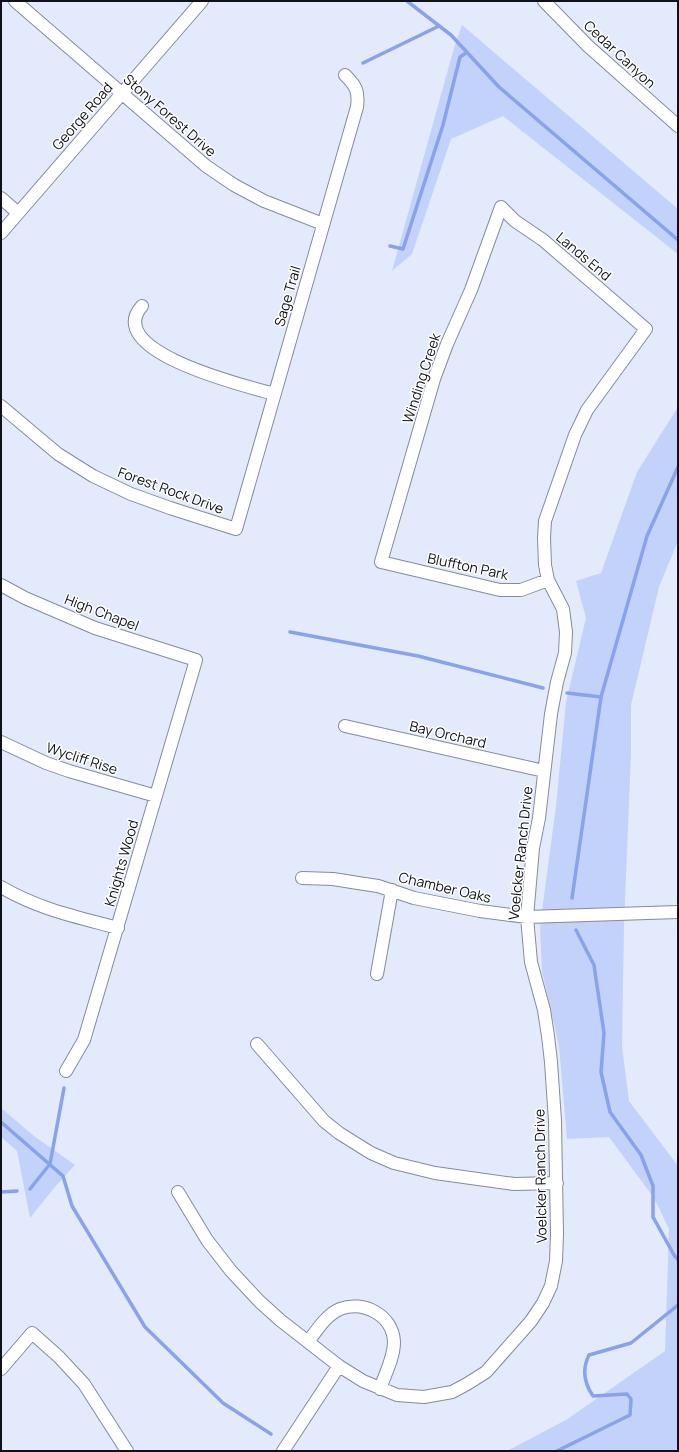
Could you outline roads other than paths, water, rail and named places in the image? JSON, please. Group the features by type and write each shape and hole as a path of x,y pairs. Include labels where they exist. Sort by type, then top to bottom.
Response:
{"street":[{"name":"Stony Forest Drive","path":"15,1 206,166 234,185 264,201 323,224"},
{"name":"George Road","path":"1,233 202,1"},
{"name":"Cedar Canyon","path":"544,1 588,46 677,123"},
{"name":"Sage Trail","path":"236,529 357,107 358,95 353,83 345,75"},
{"path":"1,198 18,213"},
{"name":"Lands End","path":"501,207 515,221 543,240 646,329"},
{"name":"Winding Creek","path":"381,562 434,379 446,344 471,290 501,207"},
{"path":"142,306 137,312 135,323 142,338 152,348 171,359 203,373 274,394"},
{"name":"Voelcker Ranch Drive","path":"178,1192 208,1240 231,1270 259,1301 280,1320 339,1366 363,1381 380,1389 396,1394 424,1398 452,1392 486,1372 531,1321 543,1303 551,1286 556,1261 558,1234 557,1183 551,1062 544,1010 531,962 527,917 544,771 557,682 565,653 566,639 563,609 548,580 545,565 545,521 575,435 587,410 646,329"},
{"name":"Forest Rock Drive","path":"1,406 58,454 93,476 131,494 236,529"},
{"name":"Bluffton Park","path":"381,562 500,590 522,590 548,580"},
{"name":"High Chapel","path":"1,585 25,598 94,628 196,660"},
{"name":"Knights Wood","path":"66,1071 84,1040 196,660"},
{"name":"Bay Orchard","path":"345,726 544,771"},
{"name":"Wycliff Rise","path":"1,742 46,763 156,796"},
{"name":"Chamber Oaks","path":"302,878 333,879 371,885 392,890 414,898 480,911 527,917 678,912"},
{"path":"1,887 18,897 44,908 118,928"},
{"path":"377,974 392,890"},
{"path":"257,1044 324,1121 339,1133 371,1153 394,1163 435,1172 514,1184 557,1183"},
{"path":"308,1342 328,1317 339,1309 350,1306 362,1306 381,1316 389,1324 394,1341 390,1362 380,1389"},
{"path":"1,1369 32,1333 84,1384 127,1451"},
{"path":"283,1451 339,1366"}],"waterway":[{"path":"407,1 451,35 499,87 678,240"},
{"path":"363,63 439,26"},
{"path":"390,246 403,249 443,125 460,57 466,53"},
{"path":"572,898 601,697 647,536 678,467"},
{"path":"290,632 418,656 543,688"},
{"path":"567,693 601,697"},
{"path":"576,930 594,965 604,1033 601,1072 610,1112 641,1155 653,1186 653,1217 678,1260"},
{"path":"30,1189 50,1164 64,1088"},
{"path":"1,1122 63,1176 72,1206 145,1327 223,1403 271,1434"},
{"path":"1,1192 17,1191"},
{"path":"557,1451 630,1415 631,1399 627,1394 593,1396 585,1376 585,1365 589,1355 631,1343 678,1305"}]}
